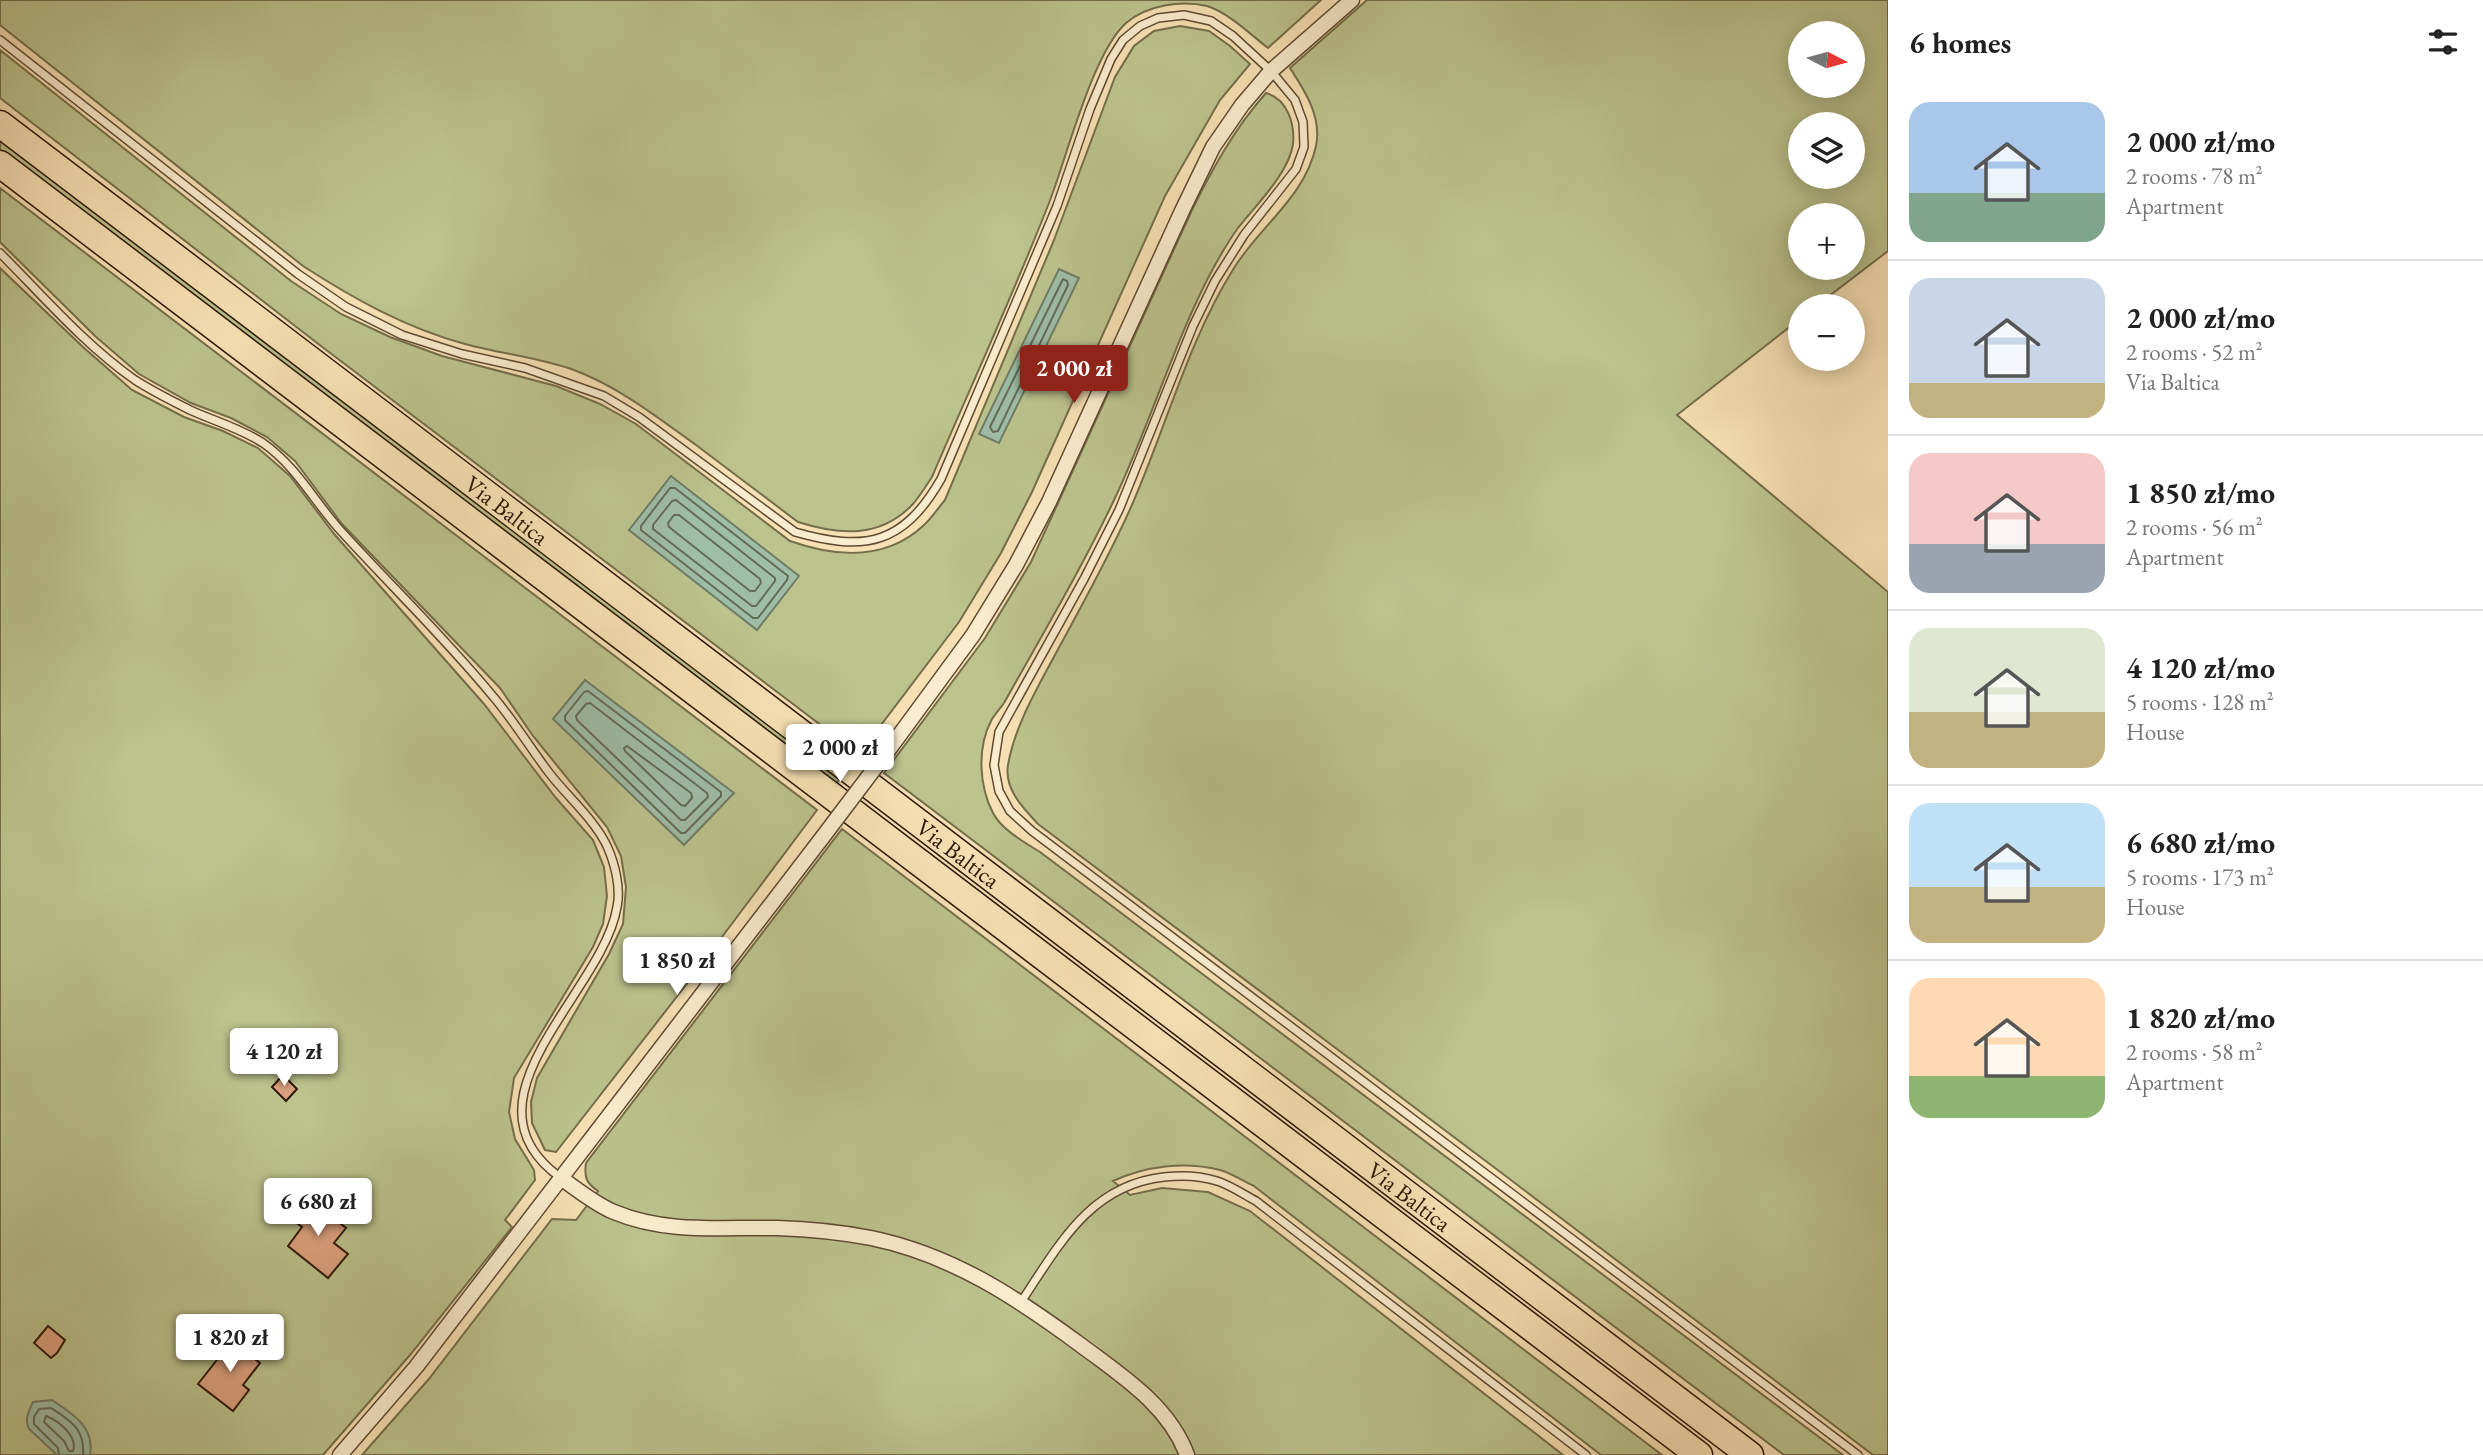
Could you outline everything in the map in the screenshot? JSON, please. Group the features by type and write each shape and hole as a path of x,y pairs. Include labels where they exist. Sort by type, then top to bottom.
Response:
{"highway":[{"name":"Via Baltica","path":"0,124 1750,1455"},
{"name":"Via Baltica","path":"0,163 1699,1455"}],"street":[{"path":"340,1455 416,1367 822,838 973,635 1016,565 1049,502 1213,147 1270,71 1352,0"},
{"path":"561,1178 613,1212 675,1228 827,1231 920,1251 971,1273 1021,1302 1140,1391 1163,1413 1187,1455"}],"lane":[{"path":"0,40 298,274 346,307 402,335 462,354 525,368 604,396 639,417 795,532 847,543 877,539 901,527 926,505 941,479 1057,206 1090,109 1111,59 1124,40 1140,26 1158,18 1184,15 1211,21 1233,36 1270,71 1295,100 1303,122 1304,148 1296,169 1244,235 1214,281 1193,326 1119,510 999,732 993,765 999,791 1010,811 1032,831 1858,1455"},
{"path":"0,253 90,342 136,380 190,410 227,424 262,442 290,466 337,527 492,695 607,846 617,877 618,906 607,937 530,1072 522,1098 521,1122 527,1139 535,1154 561,1178"},
{"path":"1021,1302 1066,1234 1112,1193 1146,1179 1182,1175 1217,1181 1255,1201 1586,1455"}],"shaded area":[{"path":"0,0 1321,0 1268,48 1215,9 1197,4 1154,8 1126,23 1114,38 1091,81 1049,203 932,477 916,501 887,523 873,529 844,531 798,522 652,413 591,377 560,366 465,344 422,330 361,301 322,278 303,266 0,25"},
{"path":"1367,0 1888,0 1888,251 1865,269 1865,203 1788,203 1788,280 1850,280 1832,294 1788,294 1788,328 1677,415 1888,592 1888,1455 1873,1455 1038,824 1012,790 1008,765 1021,721 1123,526 1203,325 1234,268 1292,196 1310,164 1316,146 1317,125 1306,95 1290,68"},
{"path":"1180,26 1209,31 1250,64 1220,100 1165,196 1032,492 1001,553 959,622 859,754 321,346 0,98 0,50 291,281 341,314 390,337 442,356 556,386 600,404 636,424 790,541 825,550 860,552 877,550 909,537 927,522 945,500 1054,240 1115,77 1134,46 1154,31"},
{"path":"1266,93 1284,106 1291,120 1293,144 1290,155 1279,177 1234,234 1208,278 1102,524 1004,703 991,721 983,743 982,755 988,802 997,819 1014,835 1843,1455 1784,1455 884,773 985,638 1031,562 1192,210 1225,149"},
{"path":"0,138 841,778 835,785 0,150"},
{"path":"0,188 817,810 556,1152 545,1150 532,1123 531,1102 537,1078 609,954 623,924 626,887 621,856 607,827 533,736 500,688 342,524 295,461 267,437 231,418 191,403 139,374 95,336 0,242"},
{"path":"0,268 132,390 184,417 223,431 258,448 290,476 335,535 484,704 556,798 593,840 604,867 607,896 603,924 593,947 514,1078 509,1112 515,1139 534,1170 535,1180 505,1220 512,1227 410,1355 323,1455 0,1455"},
{"path":"842,829 1662,1455 1601,1455 1254,1186 1220,1170 1179,1166 1152,1169 1113,1181 1130,1195 1162,1188 1208,1192 1250,1211 1563,1455 362,1455 428,1380 552,1219 576,1220 598,1191 587,1179 586,1163"}],"water":[{"path":"1059,269 1079,278 999,443 979,434"},
{"path":"671,476 799,576 757,630 629,530"},
{"path":"585,680 734,793 684,845 553,719"},
{"path":"52,1400 75,1416 86,1429 91,1445 90,1455 57,1455 29,1429 27,1419 33,1402"}],"building":[{"path":"283,1075 297,1089 286,1101 272,1087"},
{"path":"307,1197 346,1228 334,1243 348,1254 328,1278 288,1246 302,1227 290,1218"},
{"path":"48,1326 65,1340 51,1358 34,1343"},
{"path":"227,1337 260,1363 243,1385 249,1390 233,1411 198,1384 220,1356 215,1352"}]}
